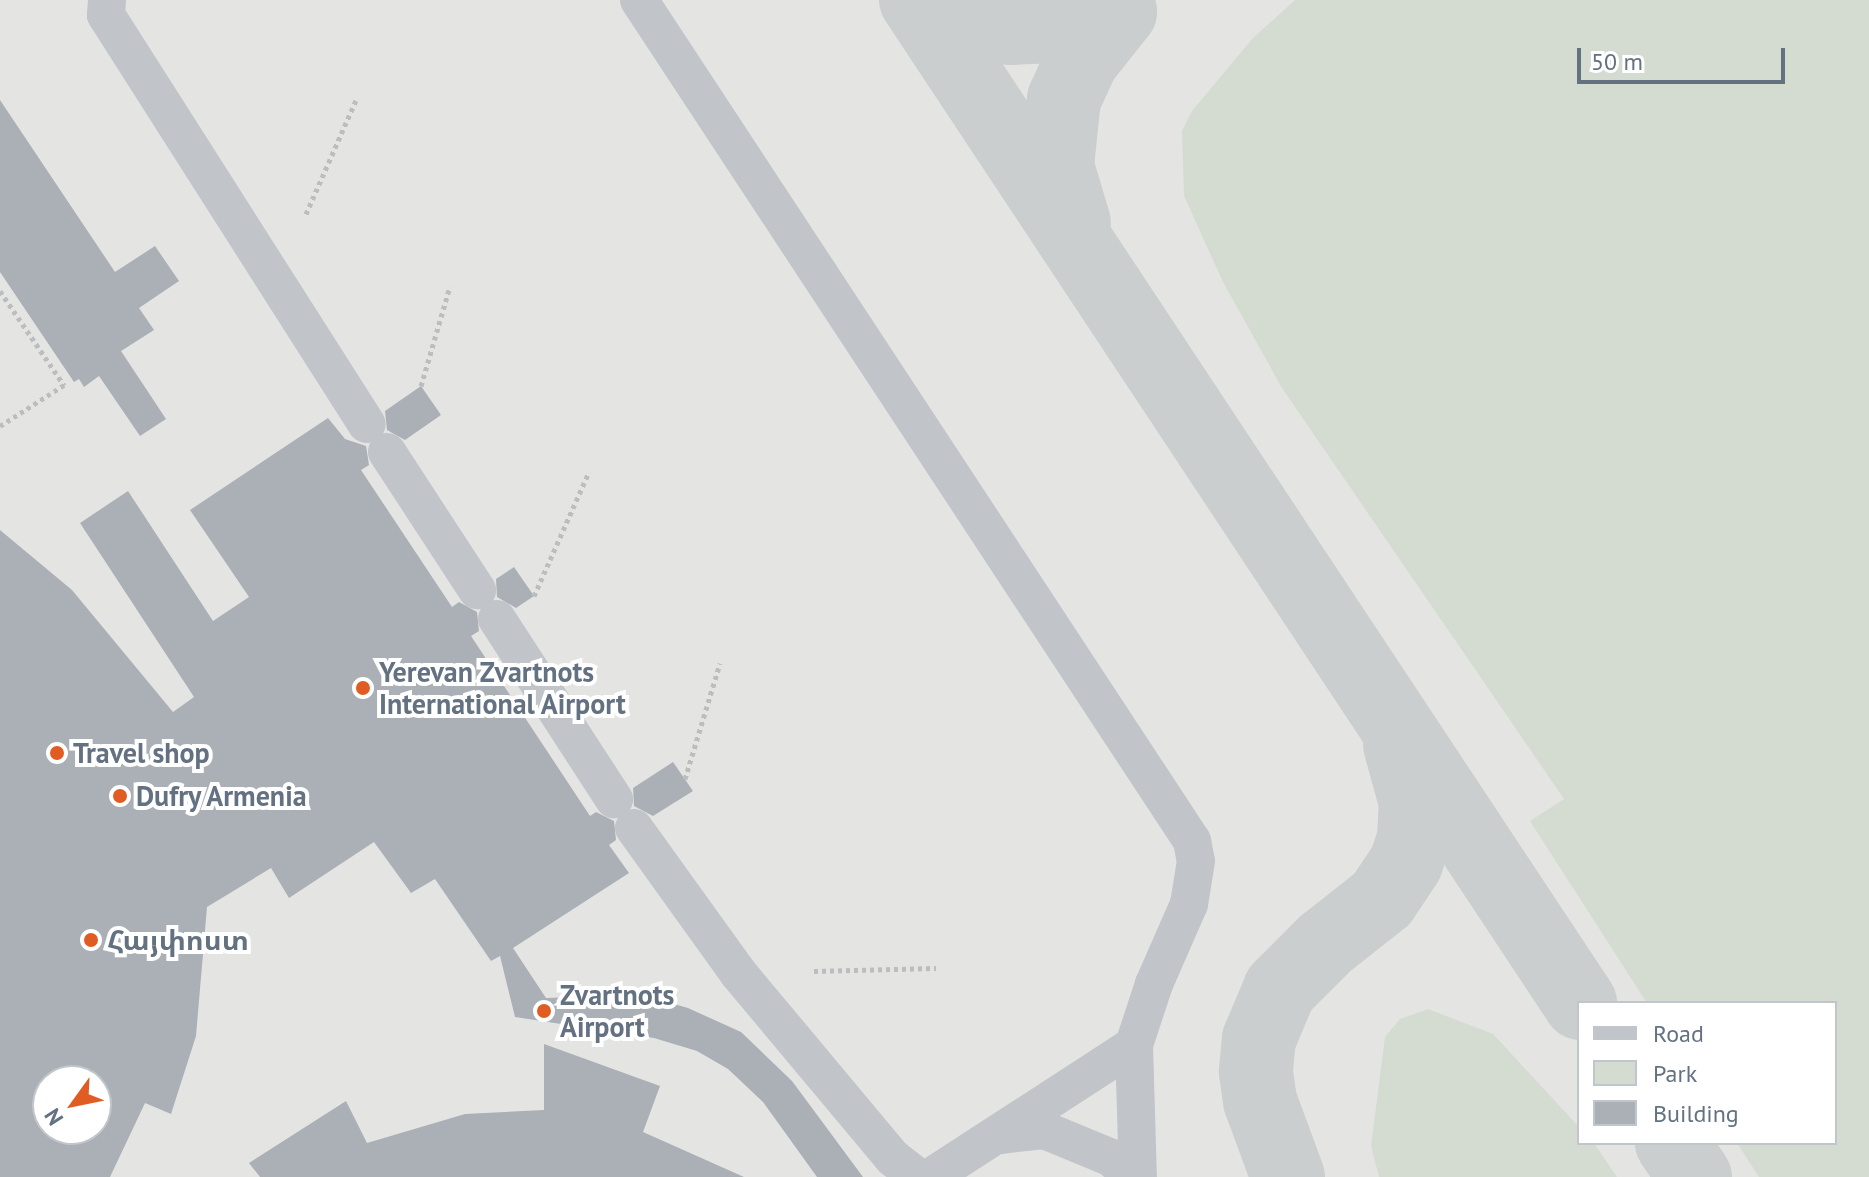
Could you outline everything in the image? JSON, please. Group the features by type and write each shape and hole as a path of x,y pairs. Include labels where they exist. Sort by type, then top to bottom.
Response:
{"lane":[{"path":"107,0 106,15 377,438 624,814 739,974 893,1158 917,1177"},
{"path":"639,0 1183,821 1192,841 1195,881 1134,1045 1138,1177"},
{"path":"931,1177 1134,1045"},
{"path":"997,1135 1044,1130 1112,1158 1131,1177"}],"path":[{"path":"306,214 357,98"},
{"path":"421,386 450,286"},
{"path":"0,291 64,385 0,426"},
{"path":"534,596 589,472"},
{"path":"685,779 720,663"},
{"path":"814,971 936,968"}],"shaded area":[{"path":"0,0 1869,0 1869,1177 0,1177"}],"green space":[{"path":"1295,0 1869,0 1869,1177 1759,1177 1738,1145 1837,1145 1837,1001 1646,1001 1530,821 1564,799 1282,388 1223,282 1184,196 1182,131 1192,111 1252,39"},
{"path":"1428,1009 1493,1034 1577,1125 1577,1145 1595,1145 1617,1177 1379,1177 1371,1146 1385,1037 1400,1019"}],"building":[{"path":"0,100 115,272 155,246 179,281 139,308 154,330 121,351 166,419 140,436 99,376 84,387 79,379 74,382 0,272"},
{"path":"421,386 441,415 405,440 387,430 385,411"},
{"name":"Yerevan Zvartnots International Airport","path":"328,418 345,439 366,446 369,465 361,470 452,607 459,602 477,612 479,631 471,636 590,816 596,812 614,821 616,840 609,845 629,873 513,948 546,998 642,995 688,1008 741,1032 792,1081 863,1177 817,1177 763,1102 728,1069 697,1051 654,1038 515,1017 500,956 491,961 435,879 411,893 374,842 289,898 271,868 207,907 196,1036 171,1114 145,1103 110,1177 0,1177 0,530 72,590 173,712 194,697 80,523 128,491 213,621 249,597 190,510"},
{"path":"514,567 534,596 516,608 497,597 496,579"},
{"path":"673,762 693,791 653,816 634,806 633,788"},
{"name":"Zvartnots Airport","path":"544,1044 660,1086 643,1132 744,1177 260,1177 249,1163 346,1101 367,1143 465,1114 544,1110"}],"taxiway":[{"path":"916,0 1579,1001"},
{"path":"941,0 962,15 1011,28 1076,25 1120,12 1082,60 1064,99 1057,166 1074,223"},
{"path":"1288,1177 1260,1101 1256,1071 1259,1039 1280,989 1325,944 1382,899 1406,863 1414,838 1416,803 1400,745"},
{"path":"1673,1145 1695,1177"}],"place":[{"name":"Yerevan Zvartnots International Airport","path":"363,688"},
{"name":"Travel shop","path":"57,753"},
{"name":"Dufry Armenia","path":"120,796"},
{"name":"Հայփոստ","path":"91,940"},
{"name":"Zvartnots Airport","path":"544,1011"}]}
